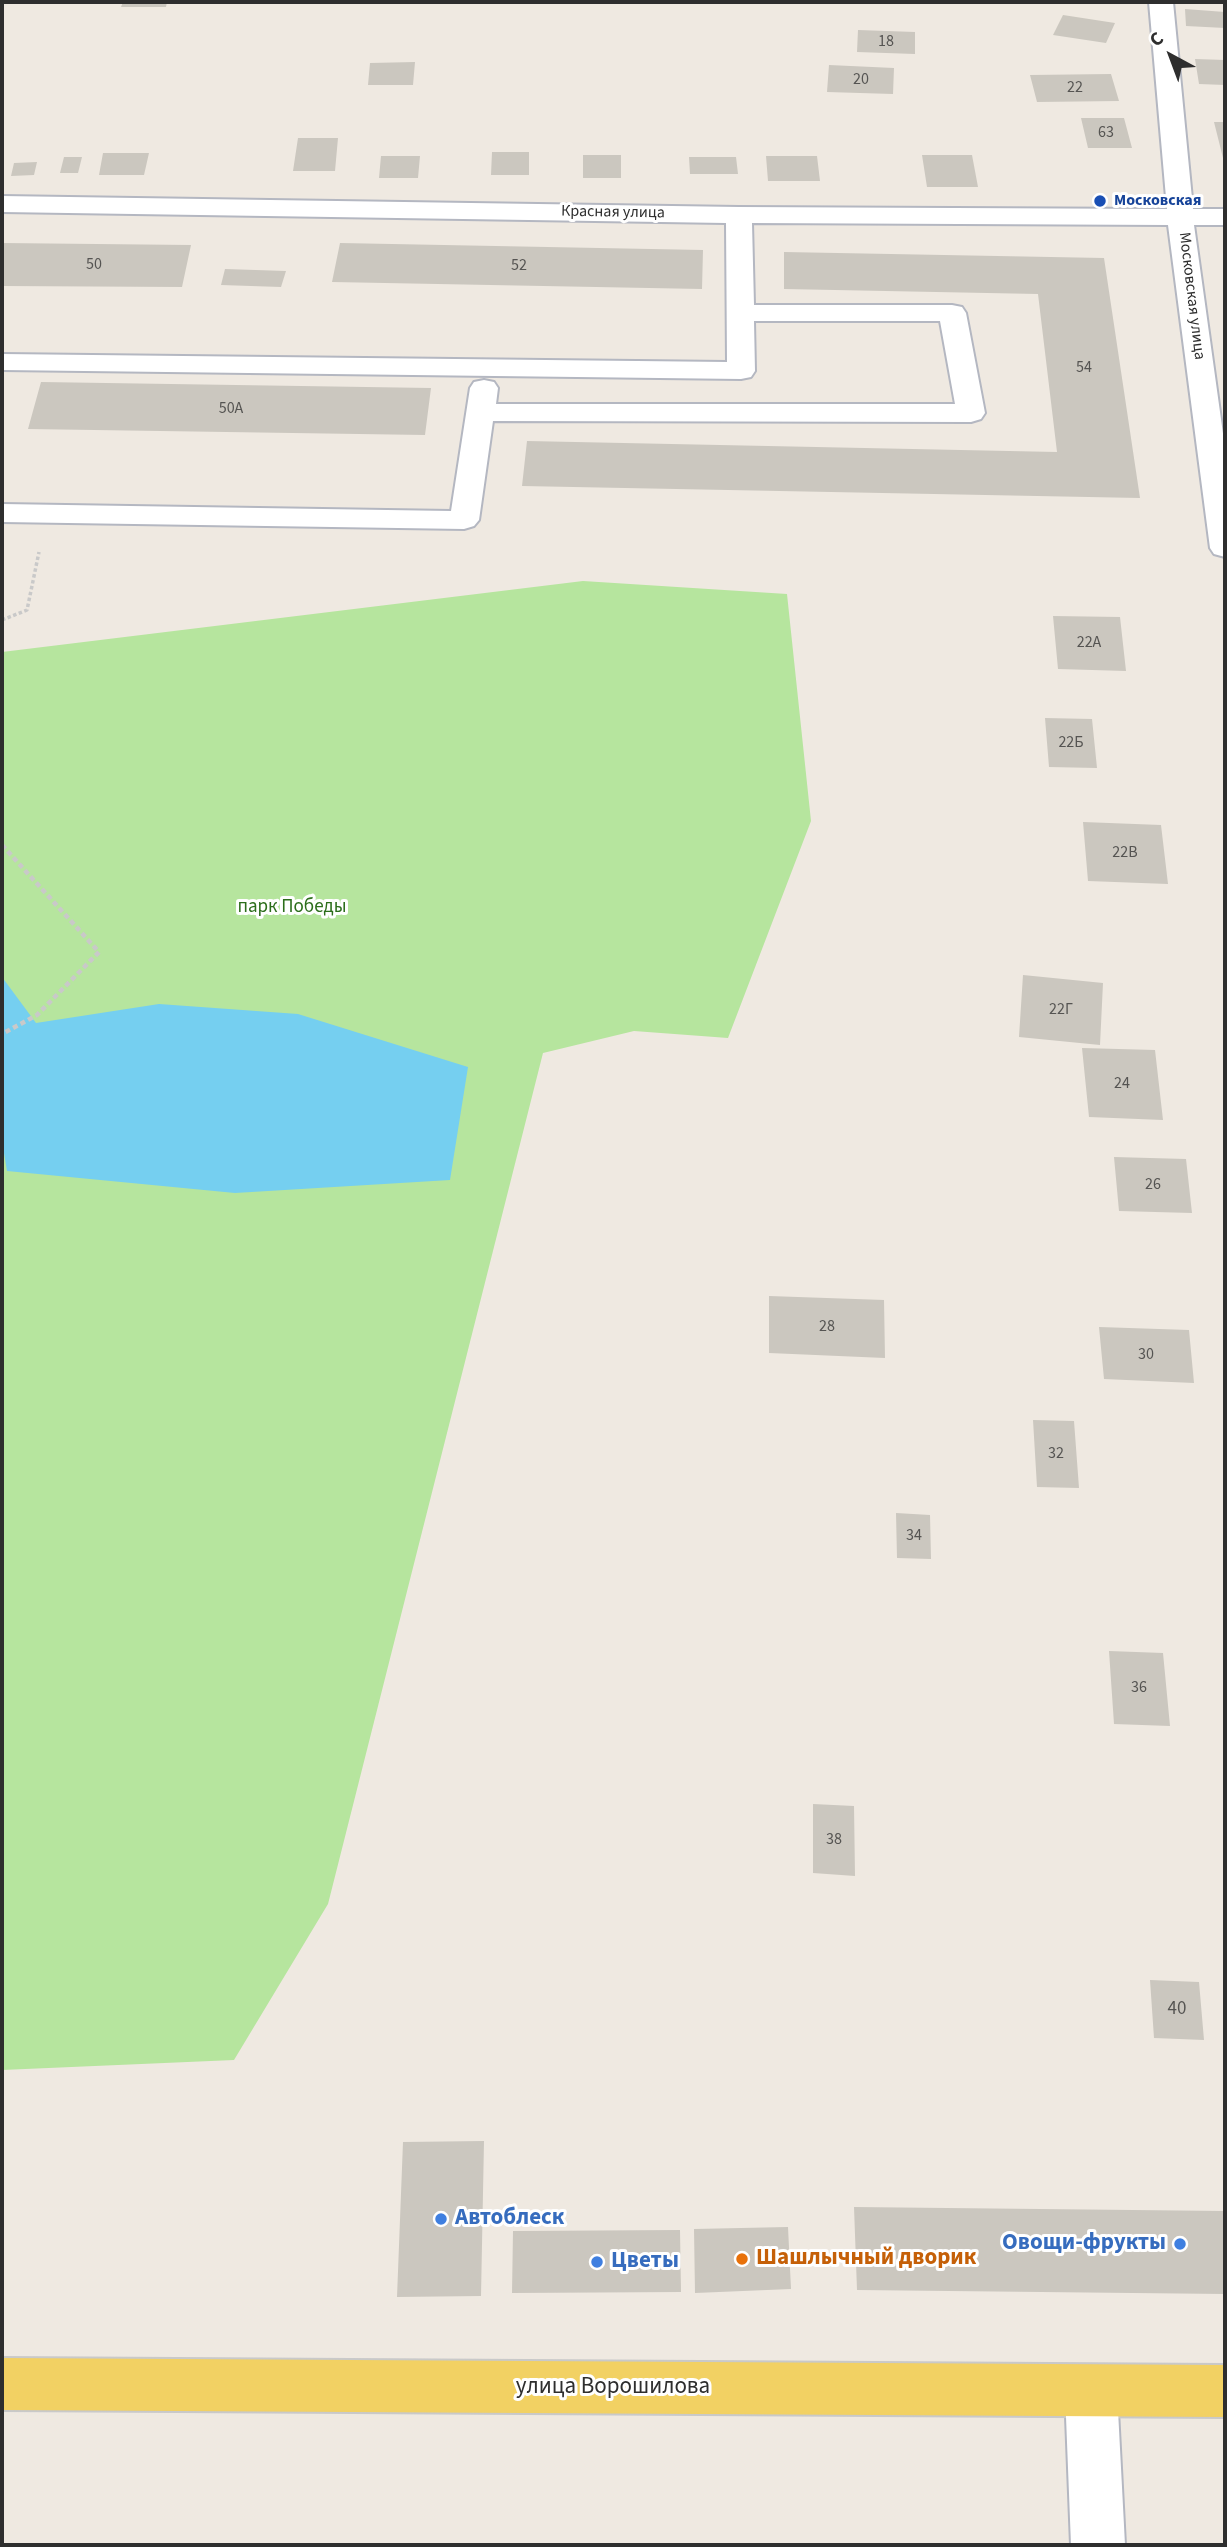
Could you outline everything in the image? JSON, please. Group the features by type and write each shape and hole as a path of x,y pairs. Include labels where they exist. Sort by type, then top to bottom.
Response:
{"main road":[{"name":"улица Ворошилова","path":"2,2384 1225,2390"}],"street":[{"name":"Московская улица","path":"1161,2 1185,266 1225,548"},
{"name":"Красная улица","path":"2,204 739,215 1225,217"},
{"path":"2,362 741,371 739,215"},
{"path":"480,412 971,413 952,313 742,313"},
{"path":"2,513 464,520 488,368"},
{"path":"1091,2391 1098,2545"}],"path":[{"path":"2,620 27,610 47,514"},
{"path":"2,845 99,952 37,1015 2,1034"}],"green space":[{"name":"парк Победы","path":"583,581 787,594 811,821 728,1038 634,1031 543,1053 328,1904 234,2060 2,2070 2,652"}],"water":[{"path":"2,977 36,1023 159,1004 298,1014 468,1067 450,1180 235,1193 7,1171 2,1141"}],"building":[{"path":"123,2 167,2 166,7 121,7"},
{"path":"1185,9 1225,12 1225,28 1186,26"},
{"path":"1063,15 1115,23 1106,43 1053,35"},
{"path":"858,30 915,32 915,54 857,52"},
{"path":"1195,59 1225,60 1225,85 1199,84"},
{"path":"415,62 413,85 368,85 370,63"},
{"path":"829,65 894,68 893,94 827,92"},
{"path":"1111,74 1119,101 1037,102 1030,75"},
{"path":"1081,118 1124,118 1132,148 1088,148"},
{"path":"1214,122 1225,122 1225,162 1224,162"},
{"path":"298,138 338,138 335,171 293,171"},
{"path":"492,152 529,152 529,175 491,175"},
{"path":"103,153 149,153 144,175 99,175"},
{"path":"583,155 621,155 621,178 583,178"},
{"path":"922,155 972,155 978,187 927,187"},
{"path":"381,156 420,156 418,178 379,178"},
{"path":"766,156 817,156 820,181 768,181"},
{"path":"64,157 82,157 78,173 60,173"},
{"path":"689,157 736,157 738,174 690,174"},
{"path":"37,162 34,175 11,176 14,163"},
{"path":"2,243 191,245 182,287 2,286"},
{"path":"340,243 703,250 702,289 332,282"},
{"path":"784,252 1104,258 1140,498 522,486 527,441 1057,452 1038,294 784,289"},
{"path":"225,269 286,271 281,287 221,285"},
{"path":"41,382 431,388 425,435 28,429"},
{"path":"1053,616 1120,617 1126,671 1058,669"},
{"path":"1045,718 1092,719 1097,768 1049,767"},
{"path":"1083,822 1161,825 1168,884 1088,881"},
{"path":"1023,975 1103,983 1100,1045 1019,1037"},
{"path":"1082,1048 1155,1050 1163,1120 1089,1117"},
{"path":"1114,1157 1186,1159 1192,1213 1119,1211"},
{"path":"769,1296 884,1300 885,1358 769,1353"},
{"path":"1099,1327 1189,1330 1194,1383 1104,1379"},
{"path":"1033,1420 1074,1421 1079,1488 1037,1487"},
{"path":"896,1513 930,1515 931,1559 897,1558"},
{"path":"1109,1651 1163,1653 1170,1726 1114,1724"},
{"path":"813,1804 854,1806 855,1876 813,1873"},
{"path":"1150,1980 1199,1982 1204,2040 1154,2038"},
{"name":"Автоблеск","path":"484,2141 481,2296 397,2297 403,2142"},
{"path":"854,2207 1225,2211 1225,2294 857,2290"},
{"name":"Шашлычный дворик","path":"788,2227 791,2289 695,2293 694,2229"},
{"name":"Цветы","path":"680,2230 681,2292 512,2293 513,2231"}],"place":[{"name":"Московская","path":"1100,201"},
{"name":"Автоблеск","path":"441,2219"},
{"name":"Овощи-фрукты","path":"1180,2244"},
{"name":"Шашлычный дворик","path":"742,2259"},
{"name":"Цветы","path":"597,2262"}]}
